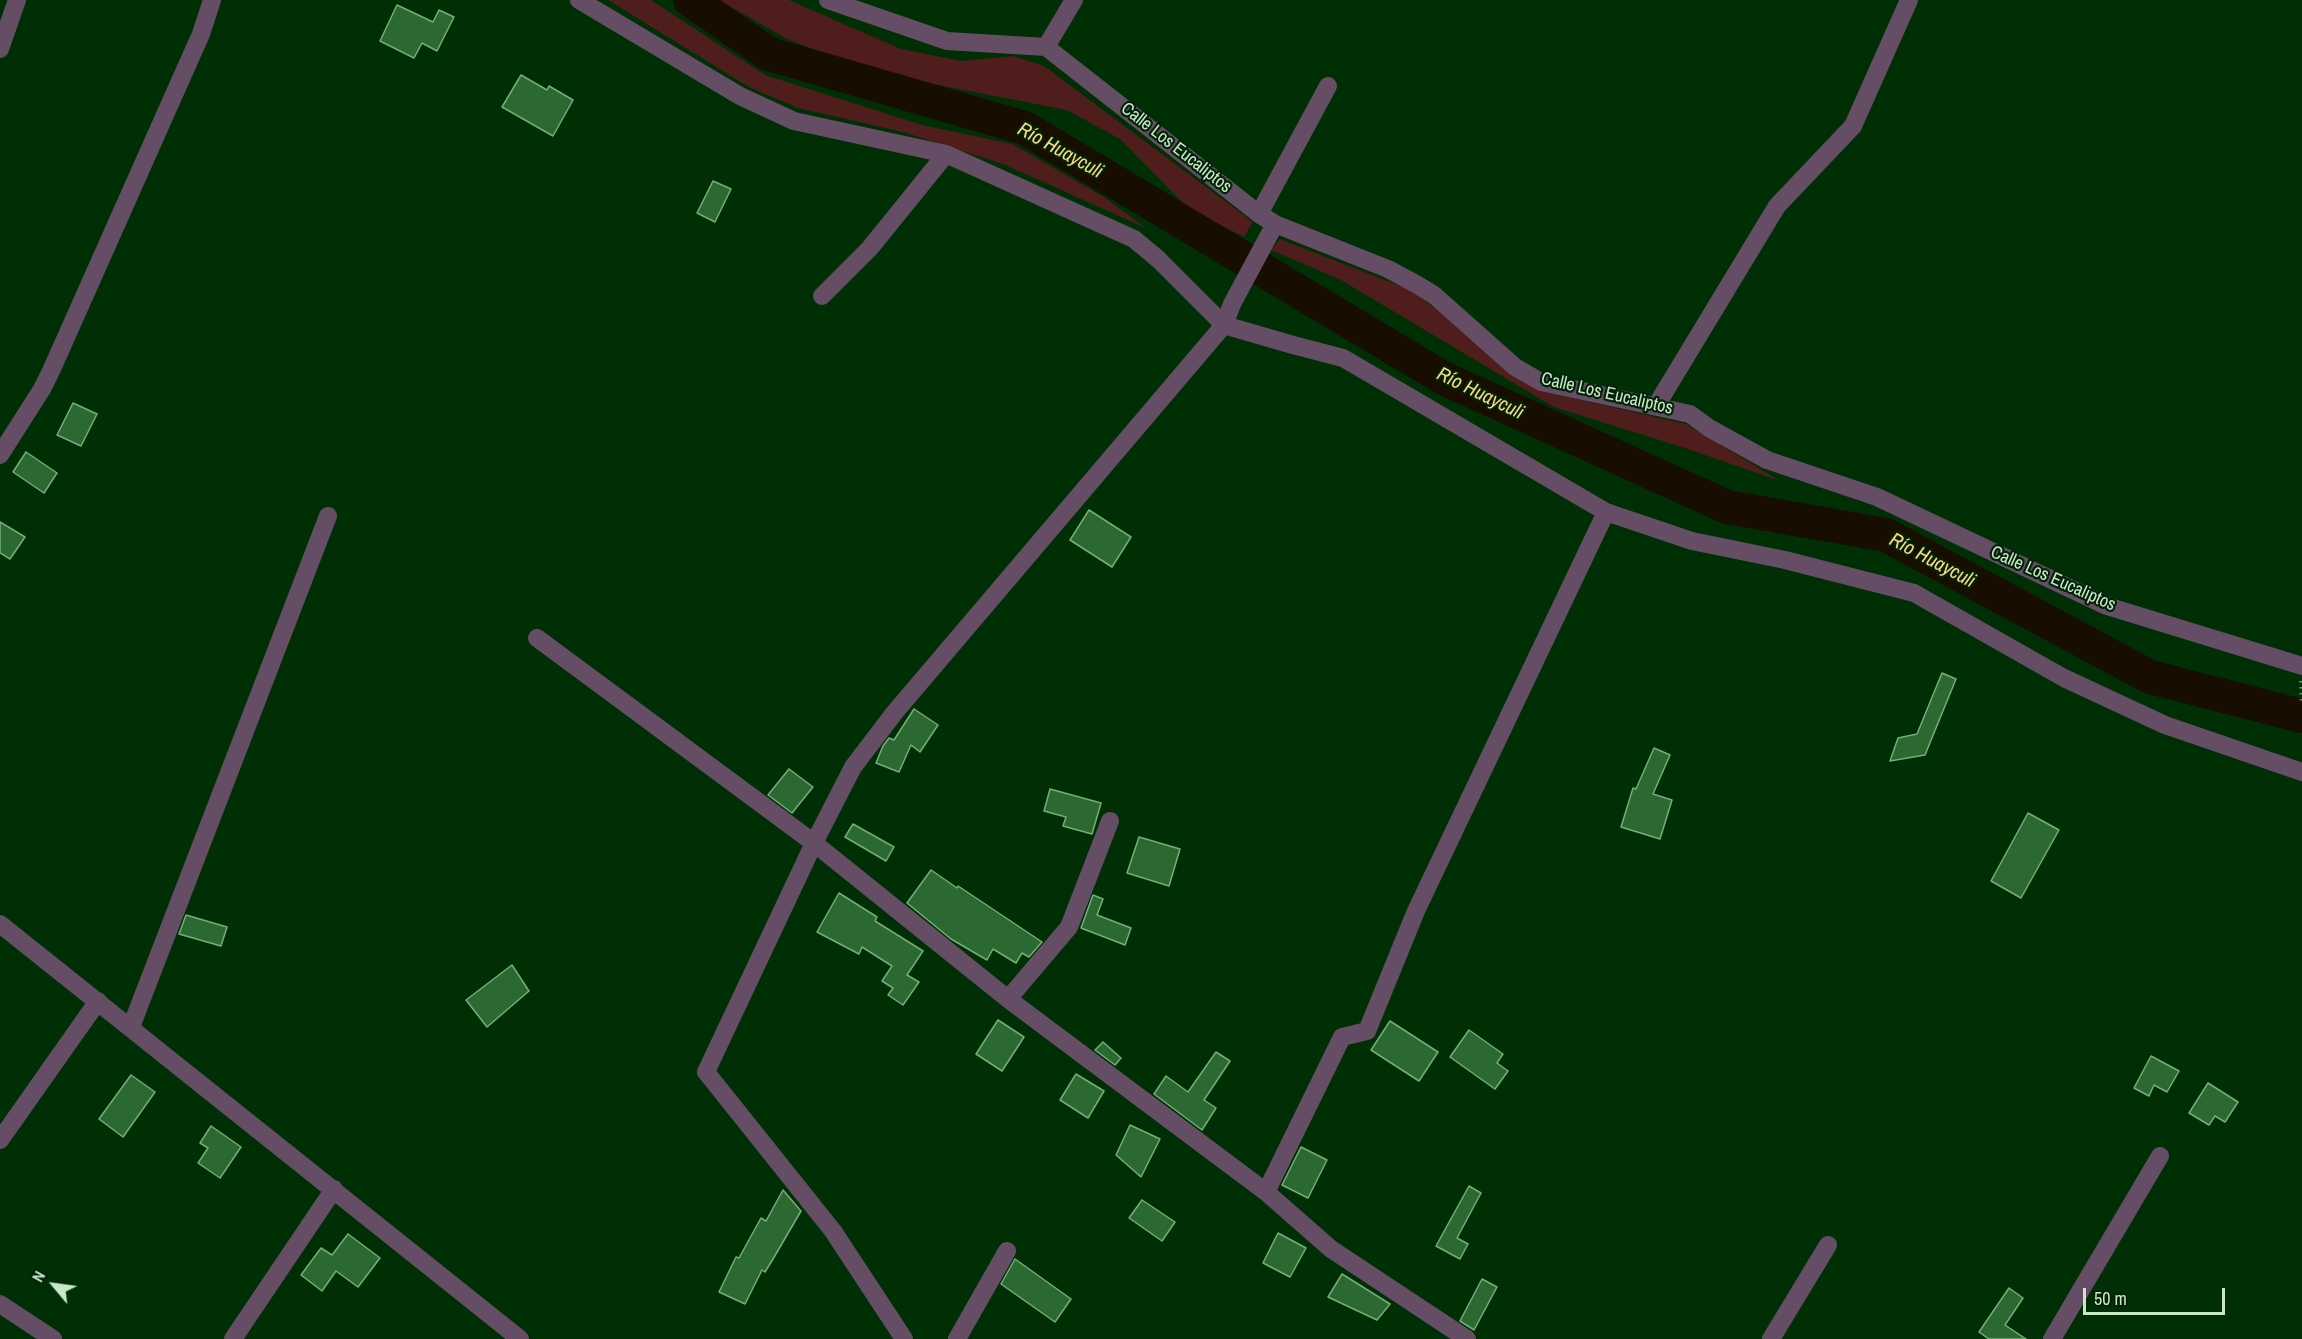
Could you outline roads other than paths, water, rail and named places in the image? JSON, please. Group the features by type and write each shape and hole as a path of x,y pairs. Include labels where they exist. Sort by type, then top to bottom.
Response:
{"street":[{"path":"0,49 17,0"},
{"path":"0,454 51,371 201,34 212,0"},
{"path":"579,0 740,96 794,121 946,154 1134,239 1158,259 1224,325 1342,358 1606,512 1692,542 1785,560 1914,593 2064,678 2155,720 2302,772"},
{"path":"828,0 947,41 1046,46 1074,0"},
{"path":"1656,406 1777,206 1853,126 1909,0"},
{"name":"Calle Los Eucaliptos","path":"1046,46 1260,214 1275,224 1388,269 1416,284 1434,295 1515,367 1541,382 1690,414 1708,428 1767,460 1877,497 2106,606 2302,666"},
{"path":"1260,214 1328,86"},
{"path":"822,296 870,248 946,154"},
{"path":"904,1339 833,1231 706,1071 814,843 854,767 895,712 1224,325 1275,224"},
{"path":"1266,1192 1342,1037 1367,1031 1416,911 1606,512"},
{"path":"131,1027 328,516"},
{"path":"537,638 814,843 1008,999 1266,1192 1331,1249 1467,1339"},
{"path":"1008,999 1069,927 1110,821"},
{"path":"0,924 520,1339"},
{"path":"0,1140 98,1001"},
{"path":"2052,1339 2160,1156"},
{"path":"232,1339 334,1189"},
{"path":"1771,1339 1828,1245"},
{"path":"957,1339 1007,1251"},
{"path":"0,1304 52,1339"}],"waterway":[{"name":"Río Huayculi","path":"690,0 769,54 1025,128 1445,379 1727,507 1886,535 2150,677 2302,716"}]}
